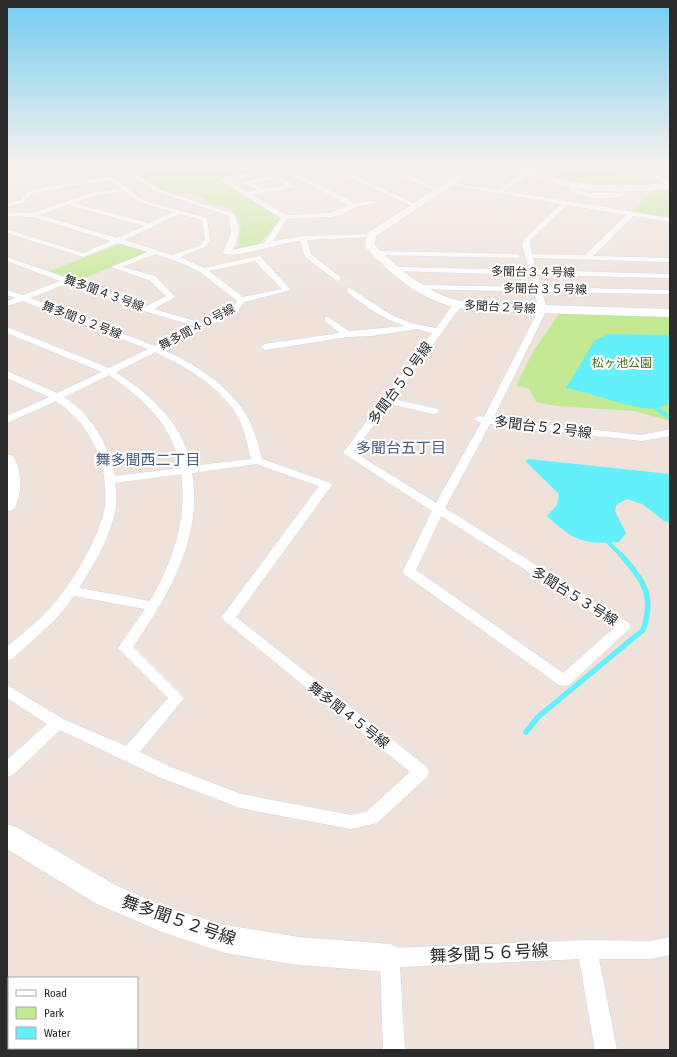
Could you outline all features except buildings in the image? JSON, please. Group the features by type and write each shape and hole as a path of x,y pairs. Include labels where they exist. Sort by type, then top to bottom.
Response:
{"street":[{"path":"33,215 38,213"},
{"path":"106,213 148,225"},
{"path":"7,231 83,255 117,241 175,213"},
{"path":"174,257 203,246 208,239 205,219 183,213"},
{"path":"227,213 232,215 236,221 233,244 227,252 235,253 266,244 303,238 371,235 405,213"},
{"path":"280,213 286,217 333,216 340,213"},
{"path":"483,420 543,309 526,245 527,239 555,213"},
{"path":"627,213 670,220"},
{"name":"舞多聞４０号線","path":"7,214 33,215 174,257 203,270 241,300 239,305 234,310 201,325 109,372 7,420"},
{"path":"586,258 631,214"},
{"path":"266,244 286,217"},
{"path":"371,235 370,246 376,253 517,256"},
{"path":"303,238 308,255 337,279"},
{"path":"147,308 171,297 152,278 115,267 155,252"},
{"name":"多聞台２号線","path":"376,253 420,287 444,300 458,304 543,309 670,313"},
{"path":"529,256 669,258"},
{"path":"203,270 257,258 287,290 241,300"},
{"name":"舞多聞４３号線","path":"7,259 147,308 201,325"},
{"name":"多聞台３４号線","path":"396,269 670,276"},
{"path":"7,304 69,280"},
{"name":"多聞台３５号線","path":"420,287 670,292"},
{"path":"350,290 371,308 391,319 437,331"},
{"name":"舞多聞９２号線","path":"7,292 156,348"},
{"name":"多聞台５０号線","path":"438,510 348,453 458,304"},
{"path":"328,319 347,334"},
{"path":"265,347 347,334 417,327"},
{"path":"7,330 109,372 140,392 159,411 173,429 188,470 187,527 171,575 153,606 125,648 177,698 129,754"},
{"path":"110,480 258,460 249,431 237,408 205,378 182,362 156,348"},
{"path":"7,374 57,397 80,416 96,435 104,452 110,480 110,508 95,548 69,591 50,616 7,655"},
{"path":"387,401 434,410"},
{"name":"多聞台５２号線","path":"409,571 483,420 642,438 670,432"},
{"path":"7,459 11,470 12,491 7,506"},
{"name":"舞多聞４５号線","path":"7,691 58,722 165,772 240,801 351,822 370,818 421,772 228,618 326,485 258,460"},
{"name":"多聞台５３号線","path":"409,571 564,681 624,626 438,510"},
{"path":"69,591 153,606"},
{"path":"7,770 58,722"},
{"name":"舞多聞５２号線","path":"7,836 107,896 162,918 225,939 299,951 390,958"},
{"name":"舞多聞５６号線","path":"390,958 587,949 650,950 670,946"},
{"path":"587,949 606,1050"},
{"path":"390,958 394,1050"}],"green space":[{"path":"235,213 274,213 280,218 261,242 249,249 242,250 234,249 238,246 241,223"},
{"path":"638,213 670,213 670,219"},
{"path":"124,244 149,252 77,281 49,271 118,245"},
{"name":"松ヶ池公園","path":"559,314 670,317 670,421 634,411 557,406 536,402 529,388 516,386 534,350"}],"water":[{"path":"610,334 670,335 670,403 662,407 650,409 627,405 566,388 595,340"},
{"path":"529,459 670,474 670,523 664,521 642,504 627,499 616,505 615,511 626,533 619,542 596,543 572,536 547,516 557,505 559,494 525,461"}],"waterway":[{"path":"657,409 669,417"},
{"path":"609,543 621,555"},
{"path":"526,732 538,717 643,630 648,608 645,590 636,573 621,555"}],"district":[{"name":"多聞台五丁目","path":"401,448"},
{"name":"舞多聞西二丁目","path":"148,460"}]}
